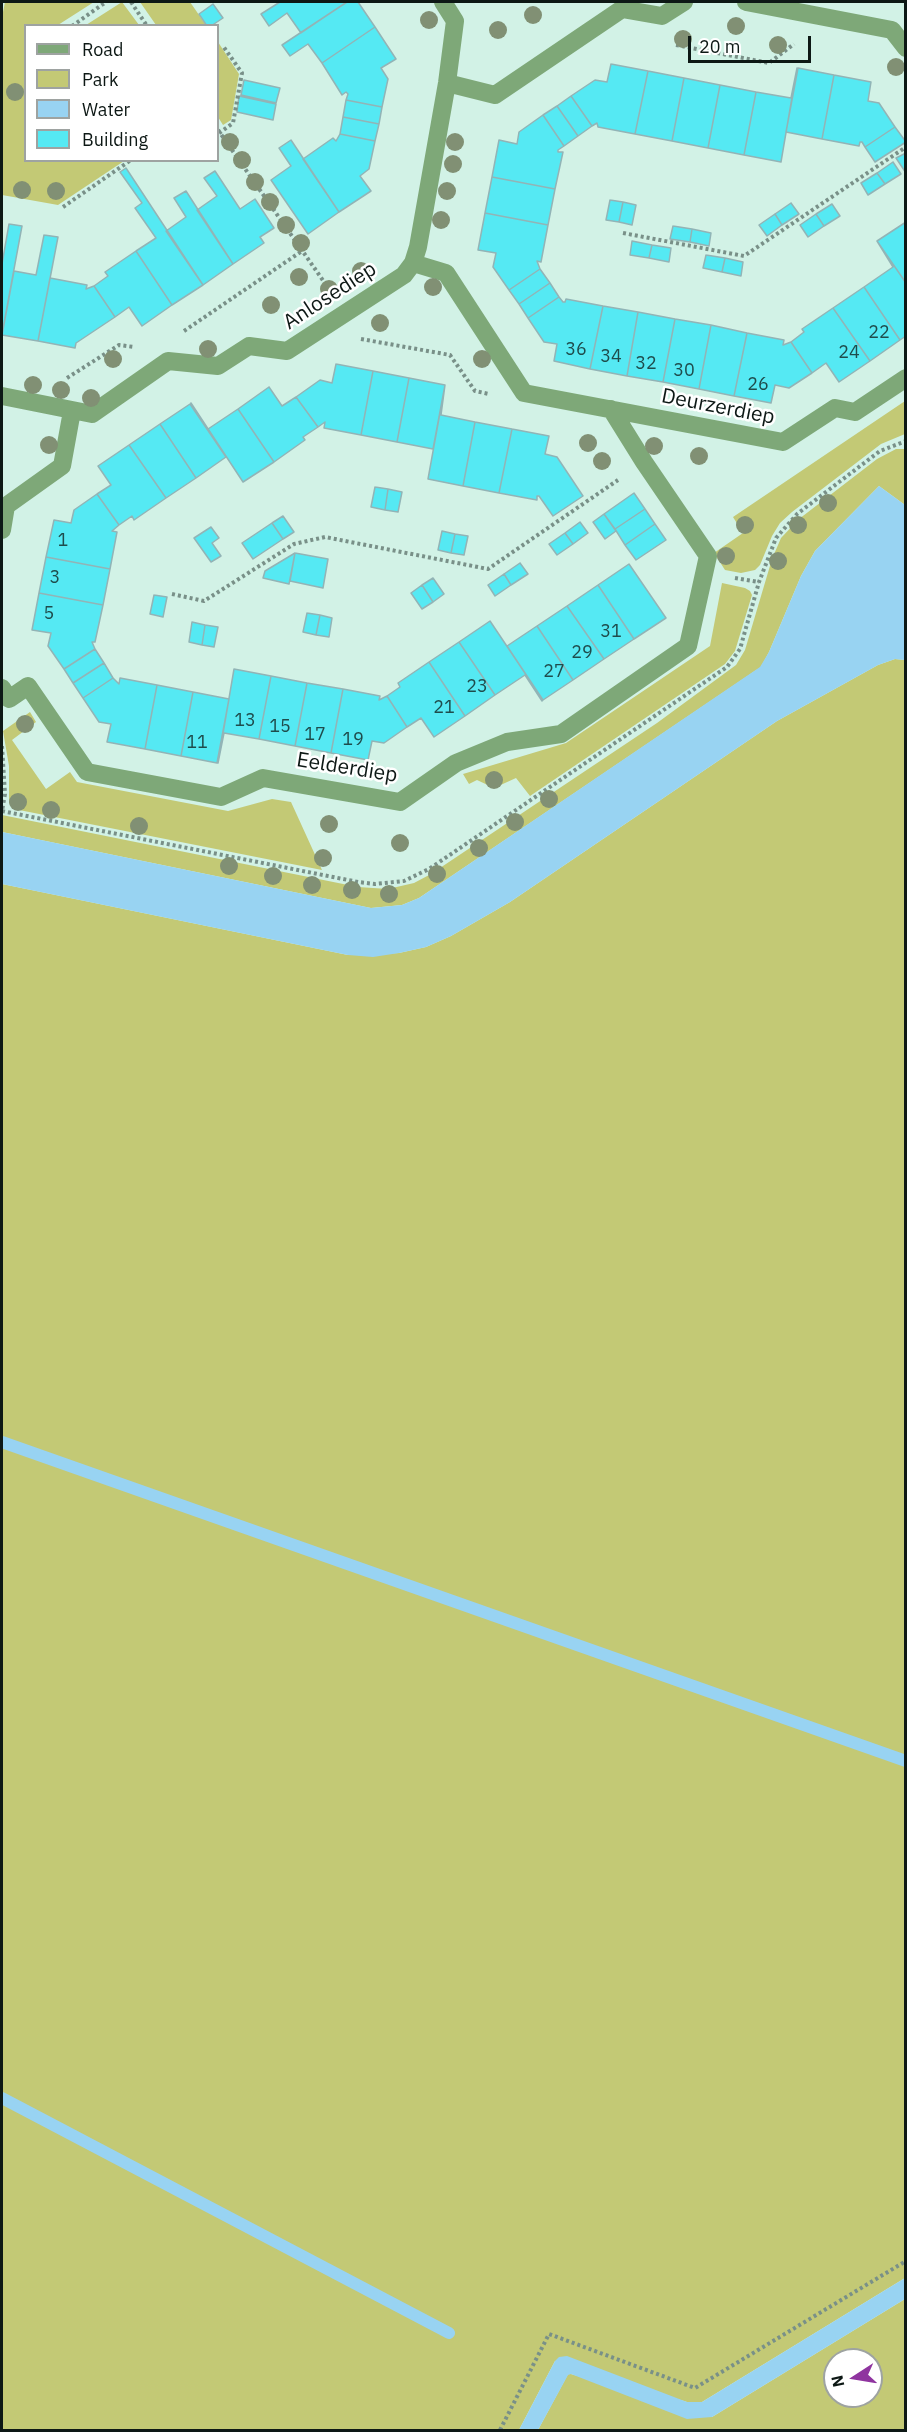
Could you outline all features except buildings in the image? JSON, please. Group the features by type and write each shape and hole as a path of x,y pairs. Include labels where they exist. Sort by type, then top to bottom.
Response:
{"street":[{"path":"443,2 455,21 447,83 418,247 413,263 446,273 524,393 611,409"},
{"path":"447,83 495,95 622,9 662,16 684,2"},
{"path":"746,2 828,17 899,26 906,48"},
{"name":"Anlosediep","path":"2,396 92,414 168,360 218,366 249,346 287,351 400,278 413,263"},
{"name":"Deurzerdiep","path":"611,409 783,442 835,408 855,412 906,378"},
{"name":"Eelderdiep","path":"2,688 9,699 28,686 87,772 221,797 263,778 400,802 456,763 507,742 561,734 688,646 708,556 611,409"},
{"path":"2,530 6,506 62,466 72,411"}],"path":[{"path":"75,24 106,2"},
{"path":"131,2 146,24"},
{"path":"676,45 769,63 828,17"},
{"path":"219,130 233,123 242,73 223,46"},
{"path":"219,133 341,318 344,336 450,355 475,391 508,398 524,393"},
{"path":"623,233 744,256 906,147"},
{"path":"63,207 128,162"},
{"path":"172,594 204,601 294,544 326,537 488,569 644,462"},
{"path":"2,746 5,786 2,811"},
{"path":"500,2430 549,2334 695,2388 906,2260"}],"green space":[{"path":"5,2 94,2 60,24 24,24 24,162 122,162 58,205 2,195 2,17"},
{"path":"122,2 138,24 88,24"},
{"path":"140,2 190,2 205,24 155,24"},
{"path":"219,44 239,74 231,120 223,125 219,119"},
{"path":"905,401 905,434 881,444 792,512 780,523 760,565 755,570 741,573 725,570 714,553 743,533 733,517"},
{"path":"896,449 905,449 905,505 879,486 815,551 801,576 761,667 419,898 402,905 371,908 2,832 2,815 358,887 388,889 414,883 431,874 657,723 736,665 745,650 772,559 781,538 799,519 877,459"},
{"path":"722,583 745,588 752,595 735,651 725,664 530,796 516,778 494,788 477,780 469,784 463,774 566,743 710,646"},
{"path":"895,659 905,660 905,2278 702,2402 687,2402 555,2361 519,2430 2,2430 2,884 348,955 399,953 426,947 451,936 510,902 777,721 878,665"},
{"path":"30,712 36,722 12,740 46,789 70,772 77,782 228,811 272,799 291,802 322,870 14,809 9,803 9,766 3,731"},
{"path":"905,2299 905,2430 538,2430 568,2374 712,2417 823,2349 823,2408 883,2408 883,2348 825,2348"}],"water":[{"path":"879,486 905,505 905,660 895,659 878,665 777,721 510,902 451,936 426,947 399,953 373,957 348,955 2,884 2,832 371,908 402,905 419,898 760,667 769,652 801,576 815,551"},
{"path":"905,2278 905,2299 712,2417 687,2419 571,2374 568,2375 538,2430 519,2430 559,2357 567,2356 687,2402 702,2402"}],"waterway":[{"path":"2,1442 906,1761"},
{"path":"2,2098 449,2333"}]}
